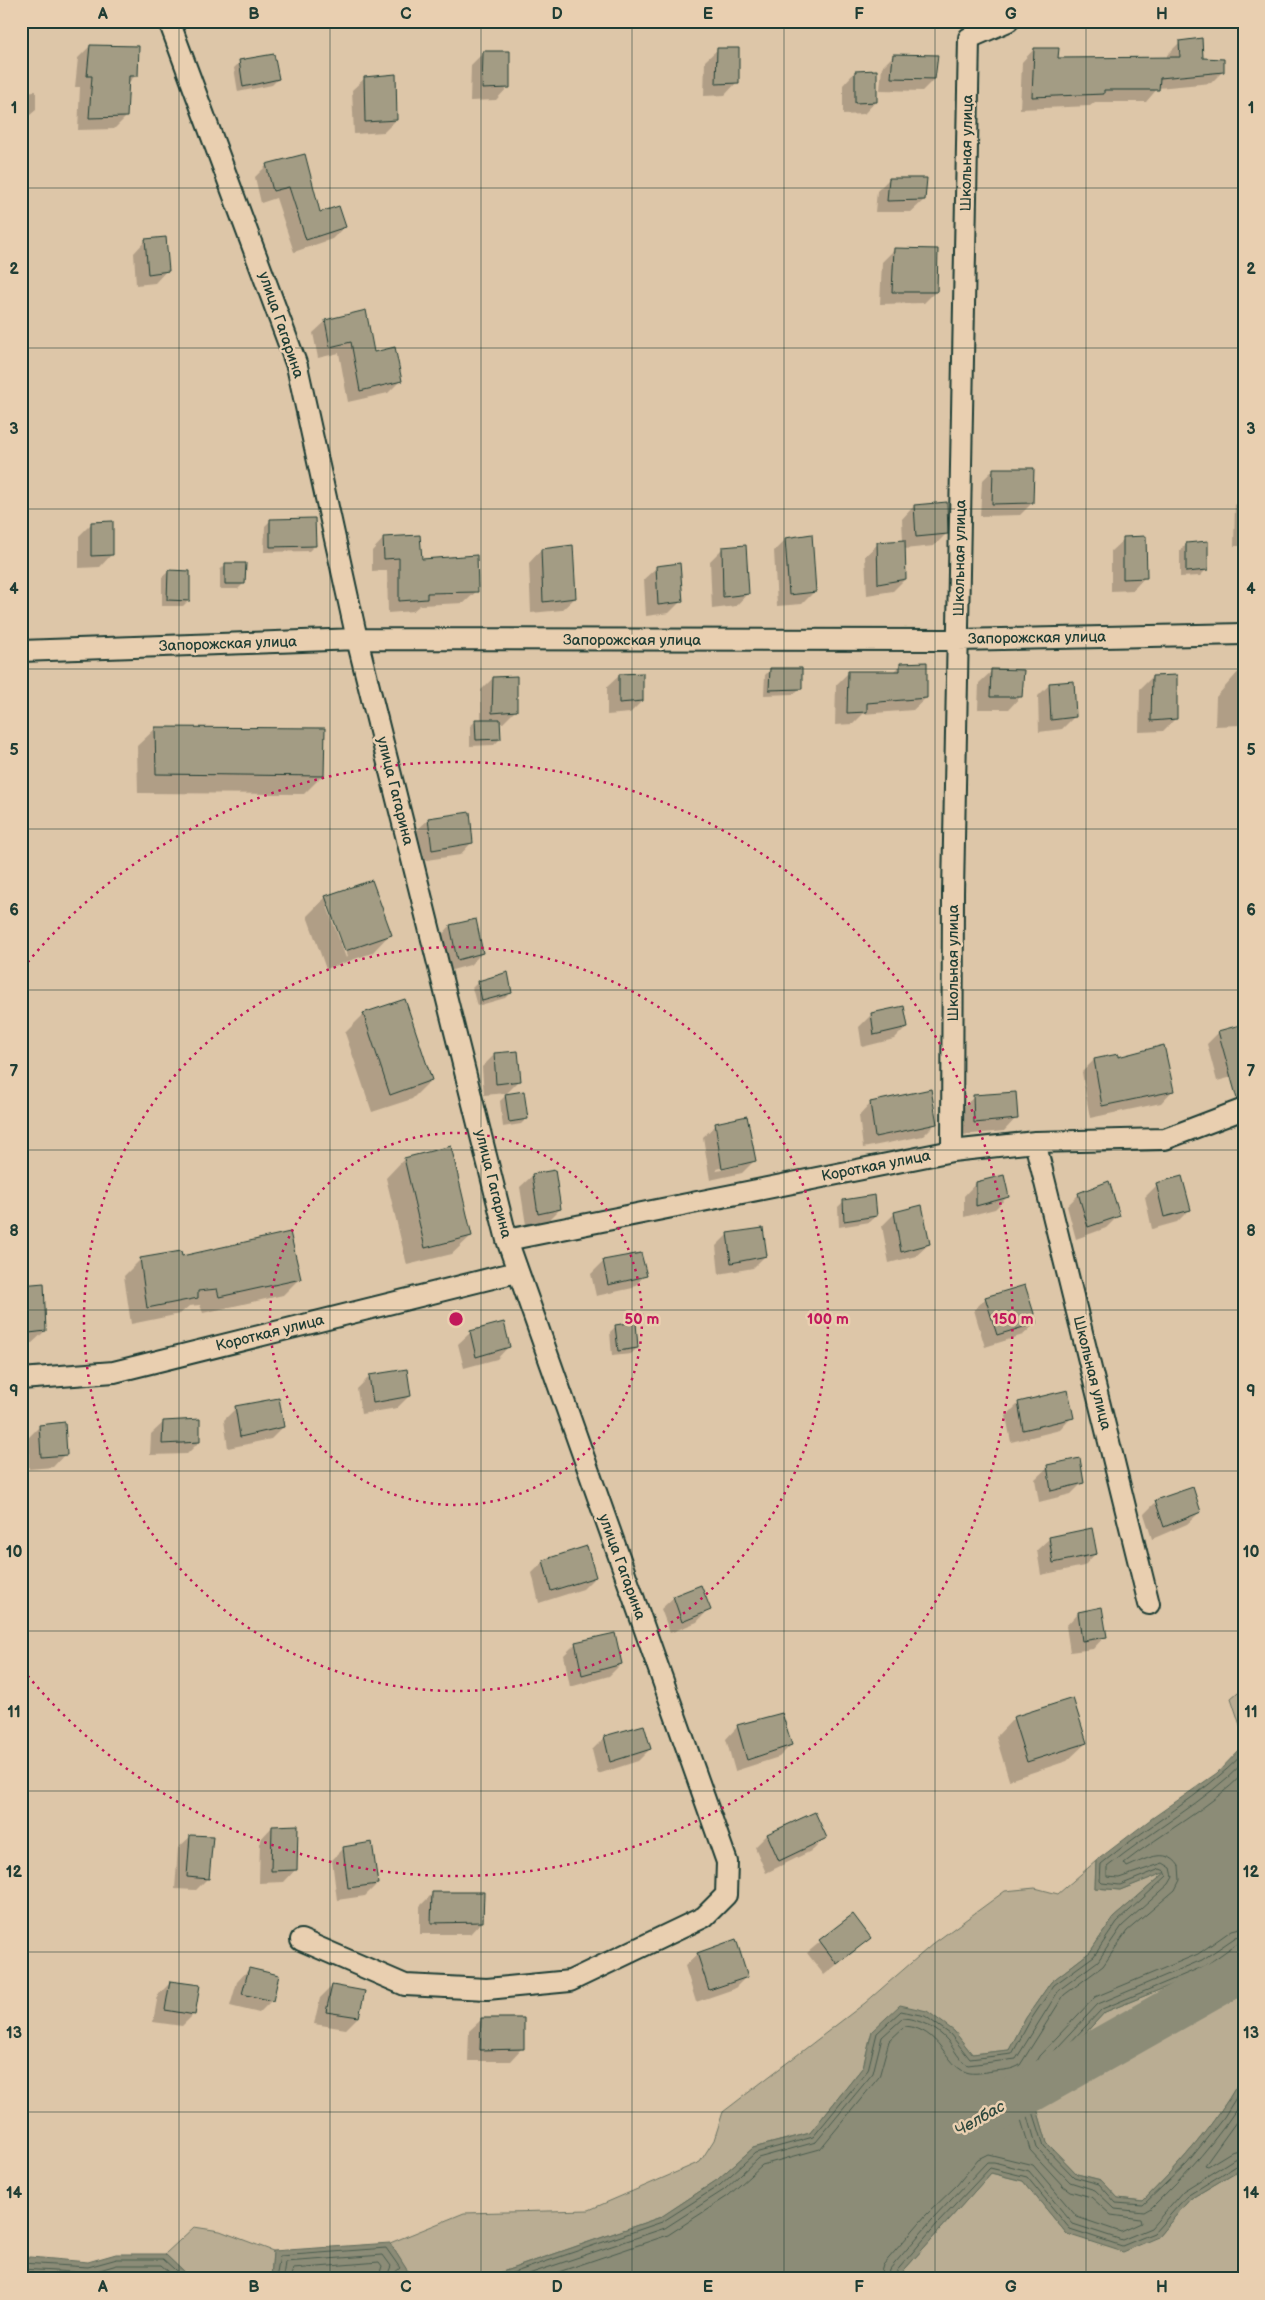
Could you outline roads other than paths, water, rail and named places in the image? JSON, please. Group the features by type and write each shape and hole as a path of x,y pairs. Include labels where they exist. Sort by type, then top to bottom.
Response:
{"street":[{"name":"улица Гагарина","path":"169,21 297,366 357,639 507,1240 727,1862 726,1895 704,1917 570,1980 487,1989 405,1984 301,1940"},
{"name":"Школьная улица","path":"952,1151 953,893 969,38 1008,21"},
{"name":"Запорожская улица","path":"21,651 357,639 958,640 1244,634"},
{"name":"Короткая улица","path":"507,1240 952,1151 1035,1142 1165,1139 1244,1109"},
{"name":"Школьная улица","path":"1035,1142 1149,1604"},
{"name":"Короткая улица","path":"21,1379 114,1372 517,1272"}],"water":[{"path":"1244,1745 1244,1945 1208,1970 1105,2012 1053,2068 1035,2102 1047,2143 1077,2174 1101,2180 1118,2198 1143,2201 1195,2144 1229,2099 1239,2082 1244,2079 1244,2167 1190,2199 1158,2237 1123,2252 1067,2234 1023,2181 991,2173 896,2279 482,2279 661,2217 717,2180 753,2148 810,2133 863,2067 872,2031 900,2005 927,2011 954,2031 972,2054 1009,2050 1026,2018 1051,1982 1090,1952 1113,1918 1166,1872 1120,1890 1095,1888 1096,1861 1151,1819 1217,1773"},
{"path":"390,2243 409,2273 390,2279 271,2279 273,2251"},
{"path":"116,2254 165,2254 191,2279 21,2279 21,2258 30,2257 88,2262"}],"waterway":[{"name":"Челбас","path":"993,2111 1244,1969"}]}
